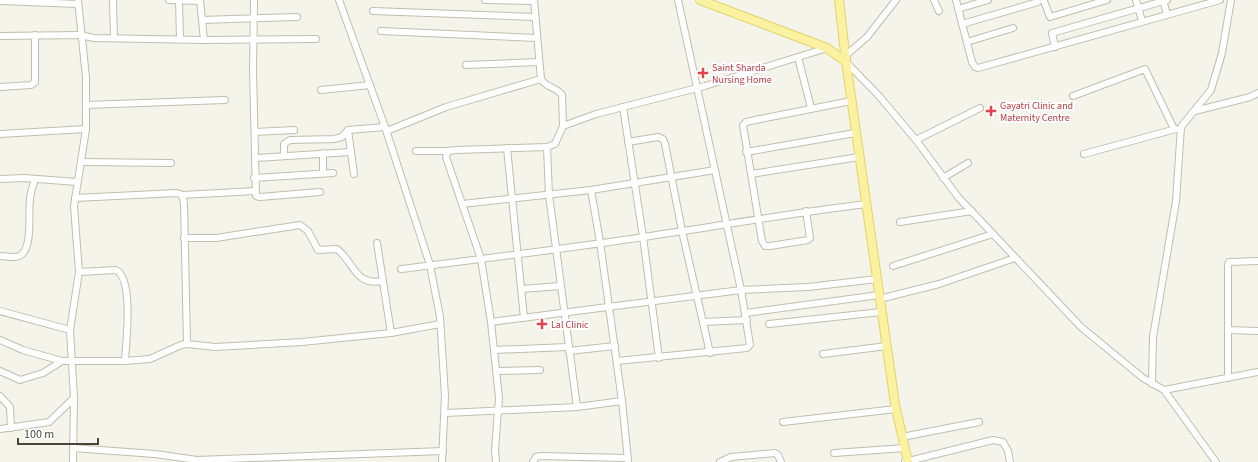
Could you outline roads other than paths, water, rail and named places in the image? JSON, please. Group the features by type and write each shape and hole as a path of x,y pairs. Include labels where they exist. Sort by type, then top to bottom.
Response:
{"main road":[{"path":"700,0 827,48 846,59"},
{"path":"839,0 855,133 881,312 896,409 907,462"}],"street":[{"path":"113,0 114,38"},
{"path":"169,0 200,1 204,40"},
{"path":"179,0 180,39"},
{"path":"254,0 252,70 256,158 254,178 256,196 260,197 320,192"},
{"path":"339,0 386,129 430,265 440,324 445,396 442,462"},
{"path":"416,151 547,147 555,144 563,126 562,95 558,91 547,86 541,79 538,62 534,1 485,0"},
{"path":"617,361 710,353 747,348 750,345 751,340 678,0"},
{"path":"896,0 867,37 846,59 851,61 854,70 879,96 916,140 943,178 972,212 1081,327 1143,378 1164,390 1216,462"},
{"path":"934,0 939,11"},
{"path":"956,0 973,65 978,68 1167,14 1200,2 1220,0"},
{"path":"958,9 988,0"},
{"path":"962,24 1042,1 1050,17 1107,0"},
{"path":"1136,0 1142,21"},
{"path":"1055,46 1052,33 1165,0 1167,14"},
{"path":"1084,154 1181,127 1211,90 1218,68 1231,0"},
{"path":"0,1 78,2 80,35 86,76 86,130 75,198 79,272 67,361 74,398 73,462"},
{"path":"373,11 535,17"},
{"path":"202,20 297,17"},
{"path":"967,42 1013,28"},
{"path":"381,31 536,38"},
{"path":"0,87 31,86 35,82 35,35"},
{"path":"0,36 80,35 114,38 204,40 316,38"},
{"path":"563,126 623,107 697,88 827,48"},
{"path":"798,57 812,108"},
{"path":"466,65 538,62"},
{"path":"1073,96 1145,69 1174,129"},
{"path":"284,156 284,144 290,140 334,139 342,137 348,130 386,129 446,107 541,79"},
{"path":"320,90 370,85"},
{"path":"1195,111 1258,94"},
{"path":"86,105 225,100"},
{"path":"806,212 810,238 808,240 765,246 762,241 746,152 743,125 746,122 851,101"},
{"path":"623,107 643,237 659,358"},
{"path":"916,140 980,108"},
{"path":"1152,384 1153,337 1176,201 1181,127"},
{"path":"0,134 86,130"},
{"path":"255,132 294,130"},
{"path":"348,130 354,174"},
{"path":"746,152 855,133"},
{"path":"628,142 655,138 662,139 673,176 682,231 710,353"},
{"path":"547,147 549,195 563,314 577,407"},
{"path":"507,148 519,254 524,318"},
{"path":"448,151 446,154 448,163 481,259 491,322 497,371 499,412 495,450 496,462"},
{"path":"256,158 351,152"},
{"path":"323,153 323,174"},
{"path":"751,174 859,157"},
{"path":"81,162 171,163"},
{"path":"943,178 968,163"},
{"path":"462,204 591,190 714,170"},
{"path":"254,178 333,173"},
{"path":"0,179 35,179 77,182"},
{"path":"0,256 14,257 21,256 24,253 29,232 29,202 35,179"},
{"path":"533,462 536,457 540,456 628,460 615,346 591,190"},
{"path":"75,198 170,193 182,195 255,191"},
{"path":"182,195 184,203 187,344"},
{"path":"401,269 643,237 726,225 758,218 866,204"},
{"path":"900,222 972,212"},
{"path":"184,238 216,238 300,225 308,231 318,250 336,249 363,280 370,283 382,281"},
{"path":"893,266 993,234"},
{"path":"377,242 391,333"},
{"path":"746,313 879,297 939,284 1015,258"},
{"path":"1228,378 1228,265 1229,262 1234,261 1258,261"},
{"path":"79,272 116,270 123,277 127,294 125,361"},
{"path":"491,322 563,314 741,290 808,287 877,279"},
{"path":"522,289 560,286"},
{"path":"0,311 70,330"},
{"path":"769,324 881,312"},
{"path":"703,322 747,320"},
{"path":"0,340 23,350 67,361 125,361 150,359 187,344 215,348 302,342 391,333 440,324"},
{"path":"1228,330 1258,331"},
{"path":"494,350 569,349 615,346"},
{"path":"823,354 887,346"},
{"path":"0,371 20,380 43,373 67,361"},
{"path":"497,371 540,370"},
{"path":"1164,390 1258,372"},
{"path":"0,396 10,407 11,428"},
{"path":"0,429 49,422 74,398"},
{"path":"445,413 499,412 577,407 622,401"},
{"path":"783,422 896,409"},
{"path":"902,437 979,422"},
{"path":"907,462 993,440 1003,442 1008,451 1010,462"},
{"path":"73,448 155,454 197,460 303,459 443,451"},
{"path":"834,453 905,448"},
{"path":"718,462 731,458 775,453 778,455 781,462"}],"place":[{"name":"Saint Sharda Nursing Home","path":"703,73"},
{"name":"Gayatri Clinic and Maternity Centre","path":"991,111"},
{"name":"Lal Clinic","path":"542,324"}]}
